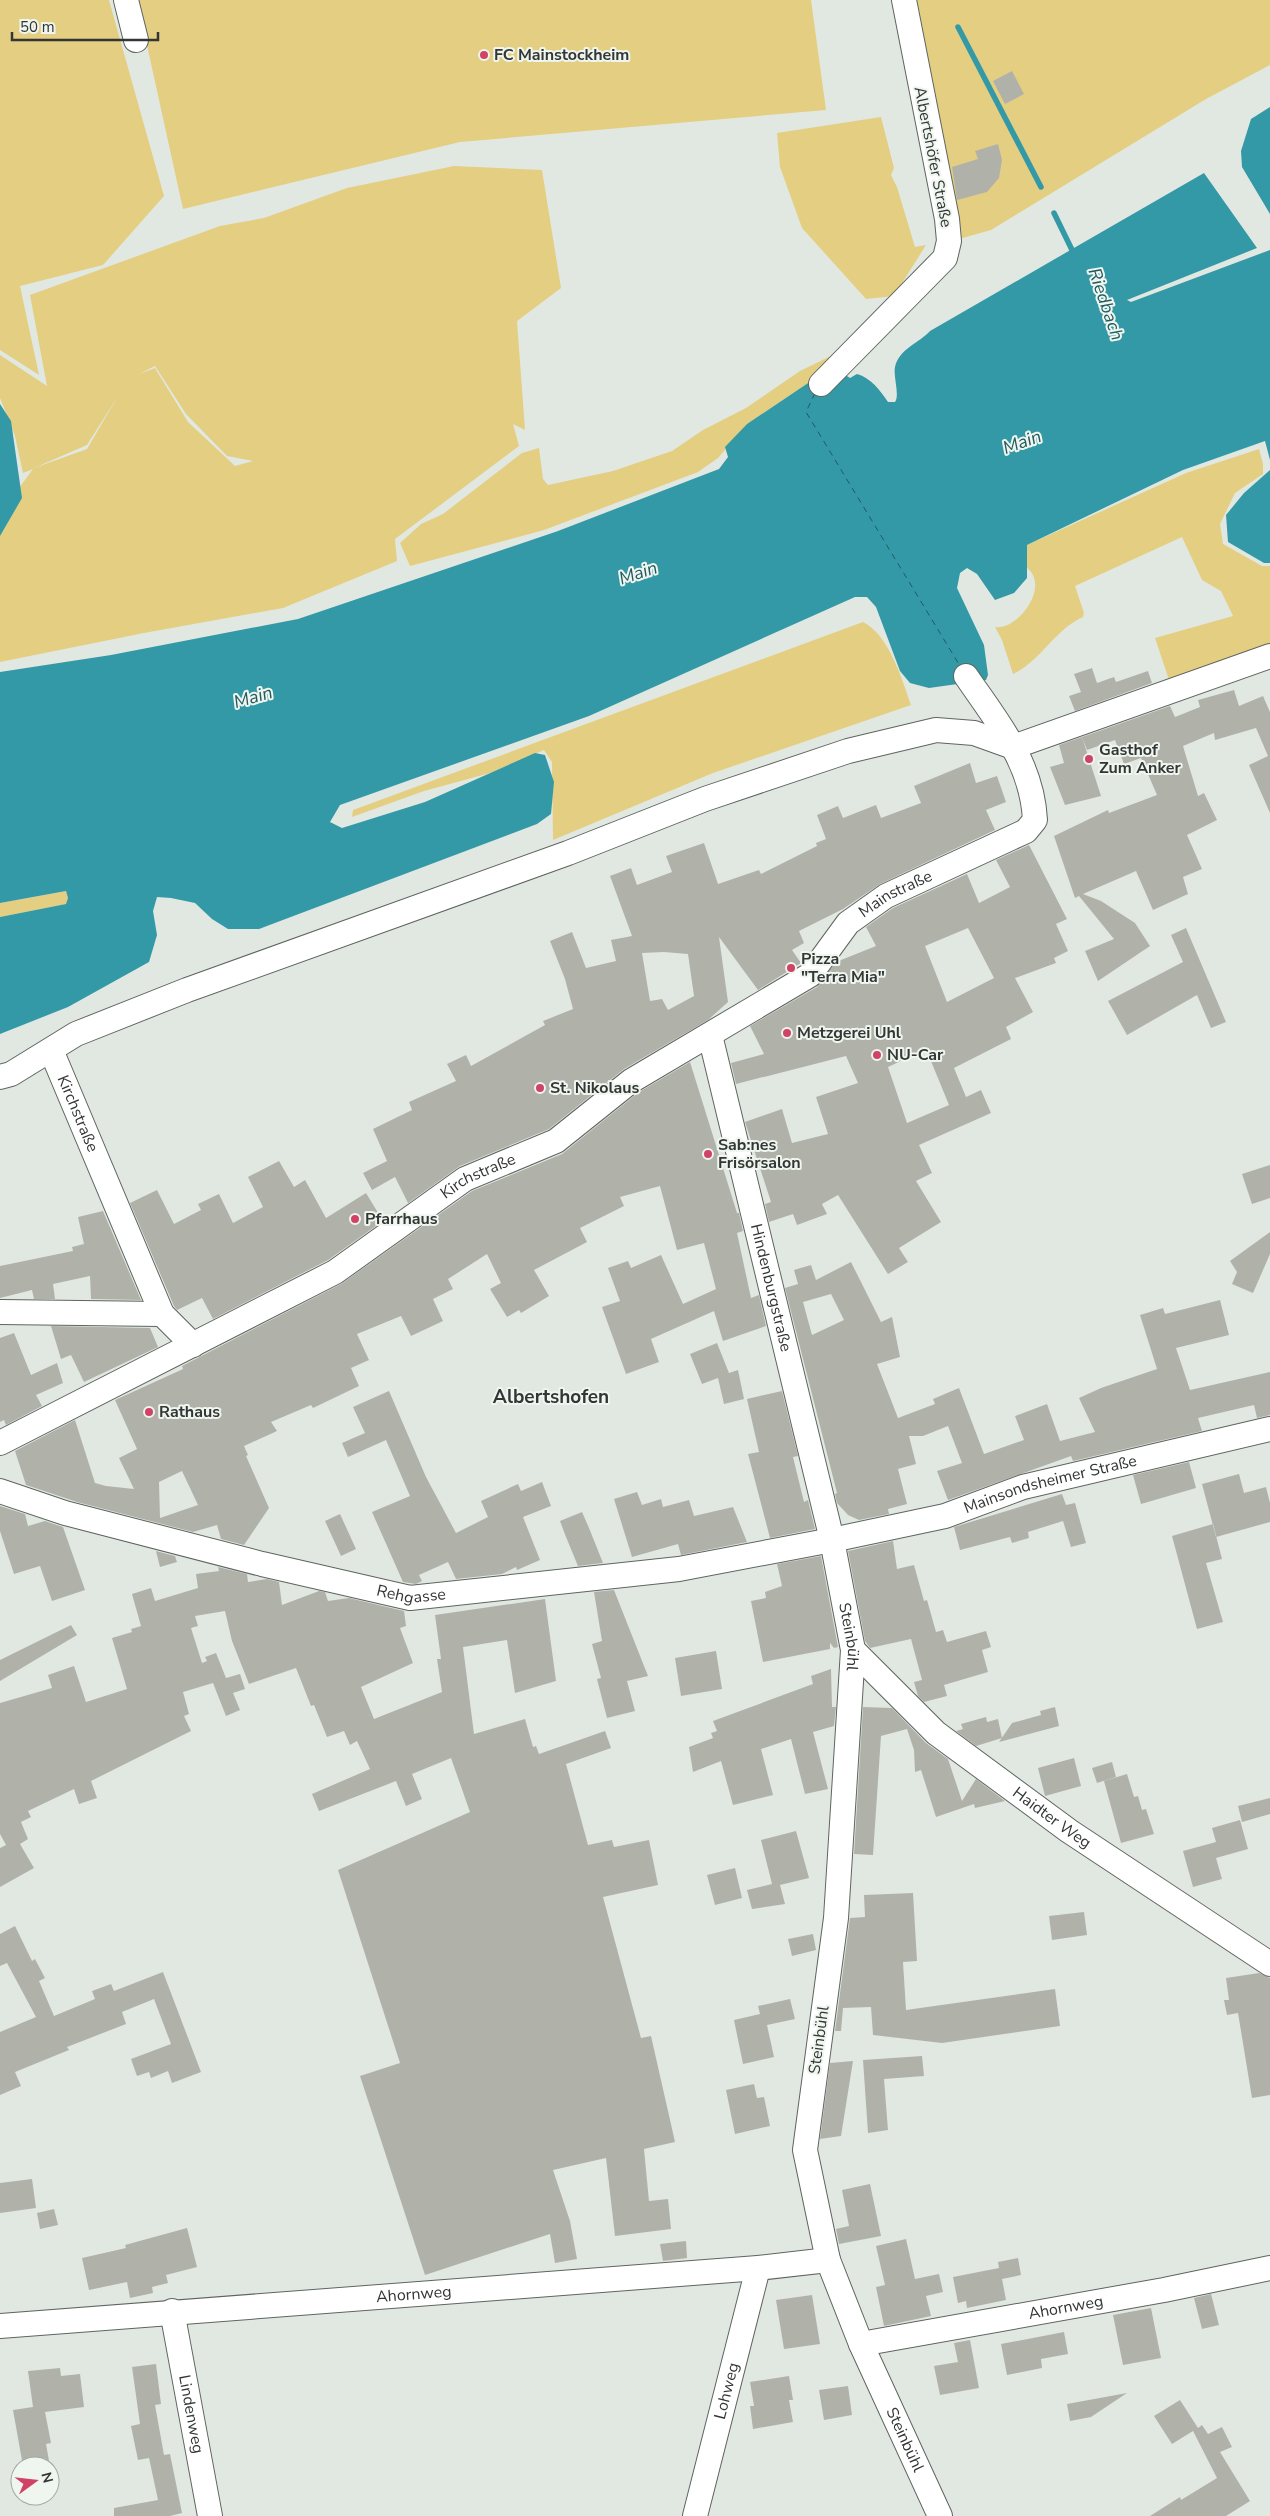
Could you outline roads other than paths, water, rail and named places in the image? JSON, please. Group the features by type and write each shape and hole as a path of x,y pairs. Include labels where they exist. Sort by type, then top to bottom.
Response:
{"street":[{"path":"126,0 136,40"},
{"name":"Albertshöfer Straße","path":"821,384 946,258 949,241 947,219 904,0"},
{"path":"0,1078 11,1074 76,1034 187,990 568,853 705,799 848,750 936,730 974,733 1013,747 1269,660"},
{"name":"Mainstraße","path":"710,1035 810,975 848,924 886,896 1026,831 1035,820 1034,795 1025,769 1013,747 966,676"},
{"name":"Kirchstraße","path":"0,1443 335,1272 465,1179 556,1141 631,1081 710,1035"},
{"name":"Hindenburgstraße","path":"710,1035 832,1540"},
{"name":"Kirchstraße","path":"51,1050 162,1314 193,1345"},
{"path":"0,1312 162,1314"},
{"name":"Mainsondsheimer Straße","path":"832,1540 945,1516 1023,1487 1270,1429"},
{"name":"Rehgasse","path":"0,1491 65,1513 262,1564 410,1598 679,1569 832,1540"},
{"name":"Steinbühl","path":"832,1540 853,1650 836,1918 804,2150 828,2260 861,2344 940,2516"},
{"name":"Haidter Weg","path":"853,1650 936,1733 1070,1831 1270,1964"},
{"name":"Ahornweg","path":"0,2326 172,2311 758,2268 828,2260"},
{"name":"Lohweg","path":"695,2516 758,2268"},
{"name":"Ahornweg","path":"861,2344 1164,2290 1270,2268"},
{"name":"Lindenweg","path":"172,2311 210,2516"}],"water":[{"path":"1270,107 1270,214 1242,167 1241,151 1251,119"},
{"name":"Main","path":"1204,173 1257,248 1127,300 1131,302 1270,250 1270,460 1265,441 1183,470 1027,545 1027,578 1014,593 995,600 977,574 967,568 960,573 957,588 984,645 988,675 986,680 929,688 910,683 900,671 876,607 867,597 855,597 589,716 340,805 330,822 342,828 425,802 535,753 545,755 554,782 551,814 537,824 259,929 228,929 212,919 195,903 157,897 153,911 157,935 149,962 68,1007 0,1034 0,917 66,904 68,898 66,891 0,903 0,672 111,655 298,619 558,531 719,469 728,457 725,447 747,424 814,379 844,374 850,378 857,374 871,381 888,402 895,402 897,395 895,367 897,361 905,351 930,331"},
{"path":"0,404 11,421 22,498 0,536"},
{"path":"1270,470 1270,563 1264,563 1228,542 1226,515 1244,493"}],"waterway":[{"name":"Riedbach","path":"958,27 1041,187"},
{"name":"Riedbach","path":"1054,213 1074,254"}],"place":[{"name":"FC Mainstockheim","path":"484,55"},
{"name":"Gasthof Zum Anker","path":"1089,759"},
{"name":"Pizza \"Terra Mia\"","path":"791,968"},
{"name":"Metzgerei Uhl","path":"787,1033"},
{"name":"NU-Car","path":"877,1055"},
{"name":"St. Nikolaus","path":"540,1088"},
{"name":"Sab:nes Frisörsalon","path":"708,1154"},
{"name":"Pfarrhaus","path":"355,1219"},
{"name":"Rathaus","path":"149,1412"}],"district":[{"name":"Albertshofen","path":"551,1397"}]}
